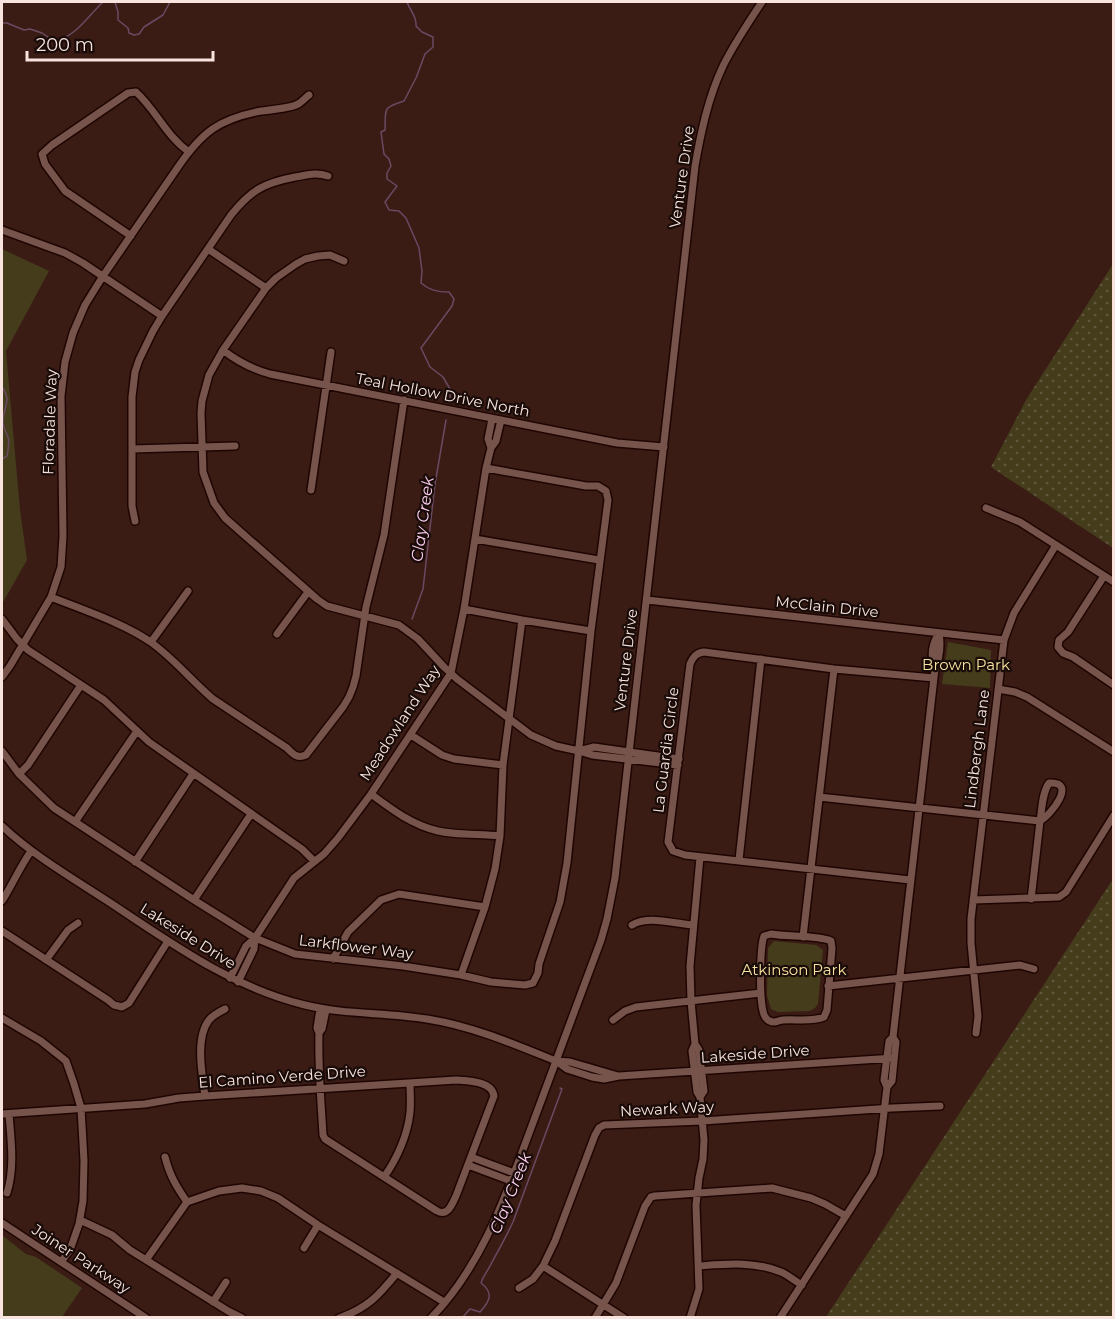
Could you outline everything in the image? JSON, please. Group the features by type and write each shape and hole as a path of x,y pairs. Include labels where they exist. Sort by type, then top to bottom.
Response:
{"street":[{"name":"Venture Drive","path":"444,1302 487,1237 499,1212 607,919 615,878 695,166 709,102 723,67 742,31 762,2"},
{"path":"131,236 65,191 45,165 42,154 128,93 136,92 170,135 189,152"},
{"name":"Floradale Way","path":"2,677 51,597 61,567 61,396 65,363 85,305 189,152 204,135 224,122 250,113 298,104 309,95"},
{"path":"135,521 132,506 132,397 135,372 144,348 162,316 240,204 261,187 273,182 318,173 328,176"},
{"path":"2,230 65,253 162,316"},
{"path":"208,249 266,288"},
{"path":"344,261 330,255 318,256 306,259 285,270 266,288 223,350 209,375 202,401 202,448 203,472 213,503 225,518 308,592 327,606 405,628 451,673 531,735 556,747 579,751 594,747 678,762"},
{"name":"Teal Hollow Drive North","path":"223,350 242,364 270,374 617,443 664,447"},
{"path":"311,490 331,352"},
{"path":"51,597 130,629 151,642 213,699 287,748 294,756 306,755 349,697 356,676 365,615 384,535 404,400"},
{"name":"Meadowland Way","path":"491,448 488,439 492,419"},
{"name":"Meadowland Way","path":"230,978 246,946 255,938 294,878 324,854 371,794 451,673 464,609 486,468 501,420"},
{"path":"132,450 235,446"},
{"path":"486,468 586,486 598,486 606,491 608,500 599,560 579,751"},
{"path":"987,508 1020,522 1113,582"},
{"path":"475,539 599,560"},
{"name":"Lindbergh Lane","path":"976,1033 978,1016 970,943 973,900 1004,640 1017,607 1056,545"},
{"path":"1104,576 1068,632 1059,640 1058,647 1063,654 1073,657 1113,685"},
{"path":"151,642 188,591"},
{"path":"277,634 308,592"},
{"name":"McClain Drive","path":"647,600 1004,640"},
{"path":"464,609 591,631"},
{"path":"2,619 23,644 111,706 149,742 302,849 314,861"},
{"path":"462,975 495,869 500,836 504,765 522,620"},
{"path":"780,1317 873,1174 879,1154 887,1087 892,1081 889,1041 893,1037 935,669 939,661 941,641 939,633"},
{"name":"La Guardia Circle","path":"910,880 700,857 677,853 668,842 690,664 698,653 934,678"},
{"path":"739,860 761,659"},
{"path":"803,937 834,669"},
{"path":"19,774 28,765 81,686"},
{"path":"998,689 1027,697 1113,752"},
{"path":"75,822 137,731"},
{"path":"411,735 454,759 504,765"},
{"name":"Larkflower Way","path":"2,751 19,774 54,808 255,938 295,954 403,966 491,982 525,985 533,983 538,973 562,892 579,751"},
{"path":"135,862 193,774"},
{"path":"819,797 1040,821 1049,815 1063,792 1058,784 1052,782 1046,786 1040,821 1031,899"},
{"path":"371,794 417,824 439,831 500,836"},
{"path":"194,900 251,814"},
{"path":"973,900 1059,897 1066,892 1113,815"},
{"name":"Lakeside Drive","path":"2,826 31,851 213,970 279,998 323,1009 414,1017 479,1031 556,1061 567,1069 604,1079 619,1076 890,1059"},
{"path":"2,901 31,851"},
{"path":"690,1317 699,1289 696,1205 704,1140 700,1097 704,1091 699,1071 699,1050 695,1044 690,966 700,857"},
{"path":"333,959 348,932 381,900 399,894 485,907"},
{"path":"632,925 649,920 693,925"},
{"path":"46,960 68,930 78,923"},
{"path":"2,931 114,1005 122,1007 129,1003 168,941"},
{"path":"771,934 824,938 831,941 828,986 825,1017 817,1020 774,1022 767,1020 762,1013 761,993 764,936 771,934"},
{"name":"Meadowland Way","path":"238,982 254,949 255,938"},
{"path":"828,986 1020,965 1034,969"},
{"path":"613,1020 625,1011 636,1007 761,993"},
{"path":"205,1096 202,1038 210,1019 225,1009"},
{"path":"323,1009 317,1028 319,1033 319,1088 325,1139 384,1177 395,1159 408,1122 411,1111 410,1083"},
{"path":"2,1018 41,1041 66,1061 81,1108 84,1161 83,1200 80,1220 70,1250 62,1262"},
{"name":"El Camino Verde Drive","path":"5,1114 145,1104 205,1096 456,1080 475,1082 493,1091 494,1096 468,1165 448,1210 441,1213 384,1177"},
{"name":"Newark Way","path":"543,1266 555,1241 595,1135 604,1125 940,1106"},
{"path":"5,1114 12,1167 11,1182 7,1192"},
{"path":"165,1157 174,1183 187,1202"},
{"path":"471,1157 514,1173"},
{"path":"468,1165 511,1181"},
{"path":"146,1260 187,1202 219,1191 242,1188 261,1191 278,1198 444,1302 430,1317"},
{"path":"595,1317 620,1276 648,1201 655,1196 772,1188 811,1198 846,1216"},
{"path":"80,1220 112,1235 130,1250 213,1302 242,1317"},
{"name":"Joiner Parkway","path":"2,1223 146,1317"},
{"path":"304,1248 318,1225"},
{"path":"699,1266 751,1264 780,1272 802,1285"},
{"path":"519,1288 533,1279 543,1266 624,1317"},
{"path":"339,1317 366,1306 380,1294 397,1273"},
{"path":"213,1302 226,1282"}],"green space":[{"path":"2,249 49,271 6,351 20,510 27,560 2,604"},
{"path":"1113,264 1114,548 991,467 1026,400"},
{"name":"Brown Park","path":"948,642 991,650 990,688 942,684"},
{"path":"1113,879 1113,1317 826,1317"},
{"name":"Atkinson Park","path":"774,941 816,945 823,950 818,1004 810,1011 778,1012 771,1009 767,995 768,948"},
{"path":"2,1235 26,1254 36,1257 82,1288 62,1317 2,1317"}],"waterway":[{"path":"2,23 42,33 54,41 75,31 103,2"},
{"path":"115,2 118,20 128,28 129,33 134,35 139,34 144,27 163,15 170,2"},
{"name":"Clay Creek","path":"407,2 416,26 433,37 433,47 425,54 404,101 392,105 386,113 385,130 381,132 384,154 391,166 387,179 397,186 385,202 389,210 399,211 406,218 419,248 421,283 434,290 449,292 454,299 452,306 421,348 430,367 443,377 450,389 450,400"},
{"path":"2,387 7,397 3,423 9,441 7,456 2,459"},
{"name":"Clay Creek","path":"412,619 423,589 435,484 446,420"},
{"name":"Clay Creek","path":"462,1318 470,1309 480,1312 488,1301 488,1290 481,1283 513,1222 562,1089 560,1088"}]}
